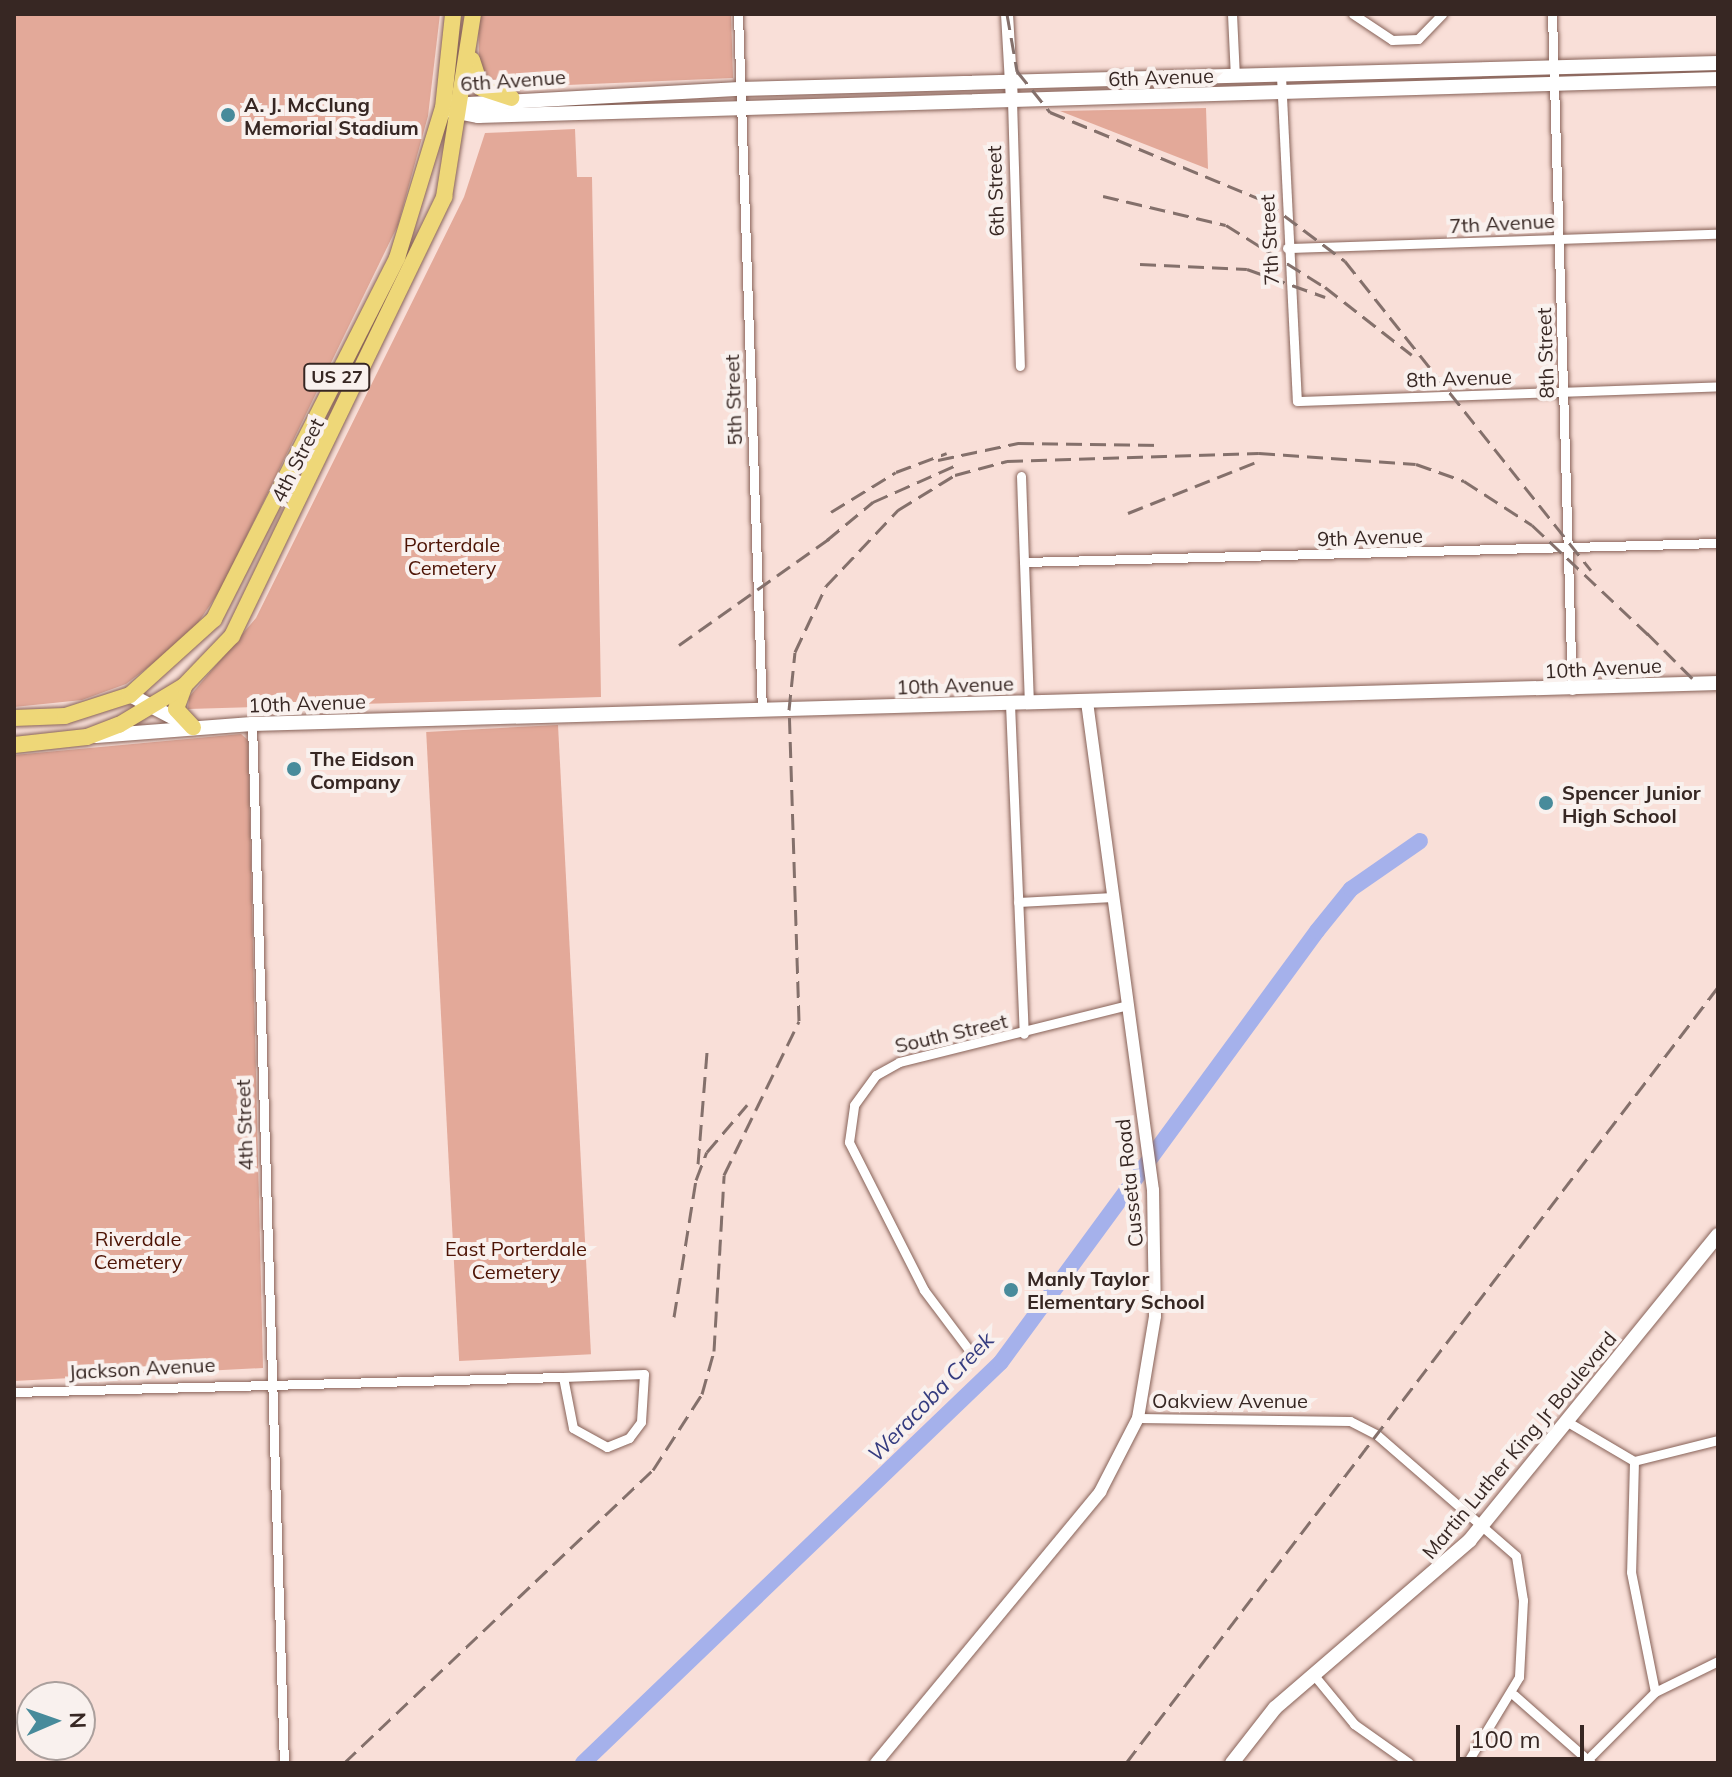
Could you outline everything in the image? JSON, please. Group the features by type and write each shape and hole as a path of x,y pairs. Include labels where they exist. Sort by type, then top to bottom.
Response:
{"highway":[{"name":"4th Street","path":"14,718 65,716 130,695 179,658 228,596 397,258 443,108 453,14"},
{"name":"4th Street","path":"14,745 87,737 151,708 184,686 232,636 419,259 444,197 462,108 473,14"},
{"path":"470,48 481,88 511,98"},
{"path":"184,686 176,709 193,727"}],"main road":[{"name":"6th Avenue","path":"462,108 511,98 740,89 1718,63"},
{"name":"6th Avenue","path":"443,108 740,107 1718,79"},
{"name":"10th Avenue","path":"87,737 252,724 1572,690 1718,683"},
{"name":"10th Avenue","path":"130,695 193,727"},
{"name":"Martin Luther King Jr Boulevard","path":"1232,1763 1275,1708 1443,1569 1718,1235"}],"street":[{"name":"5th Street","path":"738,14 762,710"},
{"name":"6th Street","path":"1007,14 1020,366"},
{"path":"1232,14 1235,77"},
{"path":"1353,14 1392,40 1418,39 1442,14"},
{"name":"8th Street","path":"1552,14 1572,690"},
{"name":"7th Street","path":"1281,76 1287,248 1297,401"},
{"name":"7th Avenue","path":"1287,248 1718,234"},
{"name":"8th Avenue","path":"1297,401 1718,386"},
{"path":"1021,476 1029,703"},
{"name":"9th Avenue","path":"1024,562 1718,543"},
{"name":"Cusseta Road","path":"877,1763 1100,1492 1138,1418 1155,1316 1153,1190 1087,703"},
{"name":"South Street","path":"969,1350 924,1290 880,1204 849,1142 850,1117 859,1094 887,1068 1024,1034 1010,704"},
{"name":"4th Street","path":"252,724 284,1763"},
{"path":"1018,902 1113,897"},
{"path":"1024,1034 1127,1005"},
{"name":"Jackson Avenue","path":"16,1395 271,1380 644,1374 641,1422 629,1438 607,1447 589,1442 573,1428 563,1377"},
{"name":"Oakview Avenue","path":"1138,1418 1323,1417 1350,1421 1381,1439 1483,1524"},
{"path":"1566,1421 1634,1461 1718,1440"},
{"path":"1634,1461 1631,1572 1655,1692"},
{"path":"1467,1763 1514,1695 1523,1650 1522,1576 1516,1556 1483,1524"},
{"path":"1514,1695 1591,1760 1655,1692 1718,1661"},
{"path":"1313,1674 1354,1724 1409,1763"}],"green space":[{"path":"14,14 440,14 428,116 398,225 221,589 189,636 126,684 82,700 14,707"},
{"path":"478,14 731,14 733,78 498,88 488,85 479,58"},
{"path":"1206,108 1208,169 1060,111"},
{"name":"Porterdale Cemetery","path":"575,129 577,177 592,177 601,697 188,709 189,697 256,618 464,197 485,133"},
{"name":"East Porterdale Cemetery","path":"558,725 591,1354 459,1361 426,732"},
{"name":"Riverdale Cemetery","path":"241,734 248,740 263,1368 14,1381 14,755"}],"waterway":[{"name":"Weracoba Creek","path":"583,1763 1001,1362 1317,931 1351,889 1420,841"}],"railway":[{"path":"1007,14 1017,71 1050,112 1265,201 1345,261 1591,570"},
{"path":"1103,196 1226,225 1325,287 1412,355"},
{"path":"1140,264 1247,269 1325,297"},
{"path":"938,460 1018,443 1162,445"},
{"path":"831,512 896,472 947,453"},
{"path":"344,1763 653,1470 702,1394 714,1351 724,1175 799,1021 789,710 795,652 826,586 898,510 955,475 1007,461 1259,453 1416,464 1464,481 1532,525 1653,639"},
{"path":"1128,513 1261,460"},
{"path":"827,540 873,502 954,466"},
{"path":"679,645 836,534"},
{"path":"1647,633 1698,684"},
{"path":"1126,1763 1718,987"},
{"path":"698,1164 707,1052"},
{"path":"674,1317 696,1180 707,1152 747,1105"}],"place":[{"name":"A. J. McClung Memorial Stadium","path":"228,115"},
{"name":"The Eidson Company","path":"294,769"},
{"name":"Spencer Junior High School","path":"1546,803"},
{"name":"Manly Taylor Elementary School","path":"1011,1290"}]}
